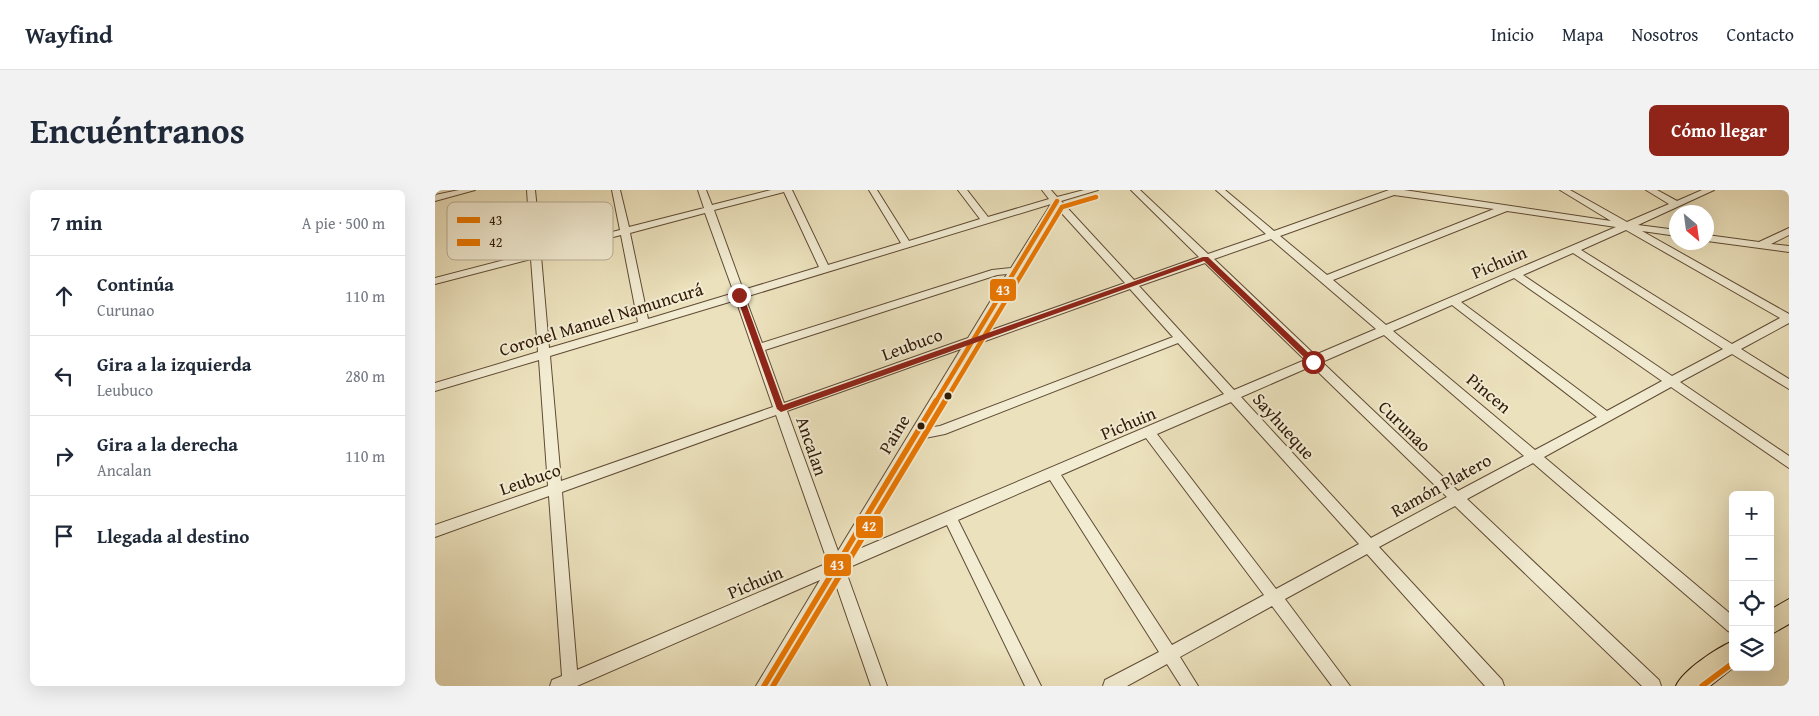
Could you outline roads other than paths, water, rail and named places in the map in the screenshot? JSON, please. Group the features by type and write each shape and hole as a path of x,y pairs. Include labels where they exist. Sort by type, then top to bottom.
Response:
{"main road":[{"path":"1689,686 1729,656"}],"street":[{"path":"435,198 471,190"},
{"path":"616,190 644,323"},
{"name":"Ancalan","path":"702,190 879,686"},
{"path":"613,233 781,190"},
{"path":"788,190 825,269"},
{"path":"873,190 907,245"},
{"path":"962,190 986,221"},
{"name":"Sayhueque","path":"1046,190 1497,686"},
{"name":"Coronel Manuel Namuncurá","path":"435,387 1044,203 1094,190"},
{"name":"Curunao","path":"1135,190 1653,686"},
{"name":"Pincen","path":"1220,190 1729,623"},
{"path":"1380,190 1669,232"},
{"path":"1564,190 1789,318"},
{"path":"1650,190 1677,205"},
{"name":"Pichuin","path":"1677,205 1710,190"},
{"name":"Leubuco","path":"435,531 1397,191"},
{"name":"Paine","path":"764,686 1057,201"},
{"name":"Pichuin","path":"564,683 1669,208"},
{"path":"1326,279 1504,209"},
{"path":"1761,245 1789,231"},
{"path":"1714,239 1789,250"},
{"path":"1573,249 1789,385"},
{"path":"435,280 512,260"},
{"path":"535,260 555,489 564,683"},
{"path":"759,348 996,272 1013,271"},
{"path":"1515,274 1789,463"},
{"path":"1453,301 1606,417"},
{"name":"Ramón Platero","path":"1111,686 1275,599 1789,318"},
{"path":"914,435 941,431 1181,338"},
{"path":"1149,433 1342,686"},
{"path":"1053,473 1190,686"},
{"path":"950,517 1033,686"}]}
